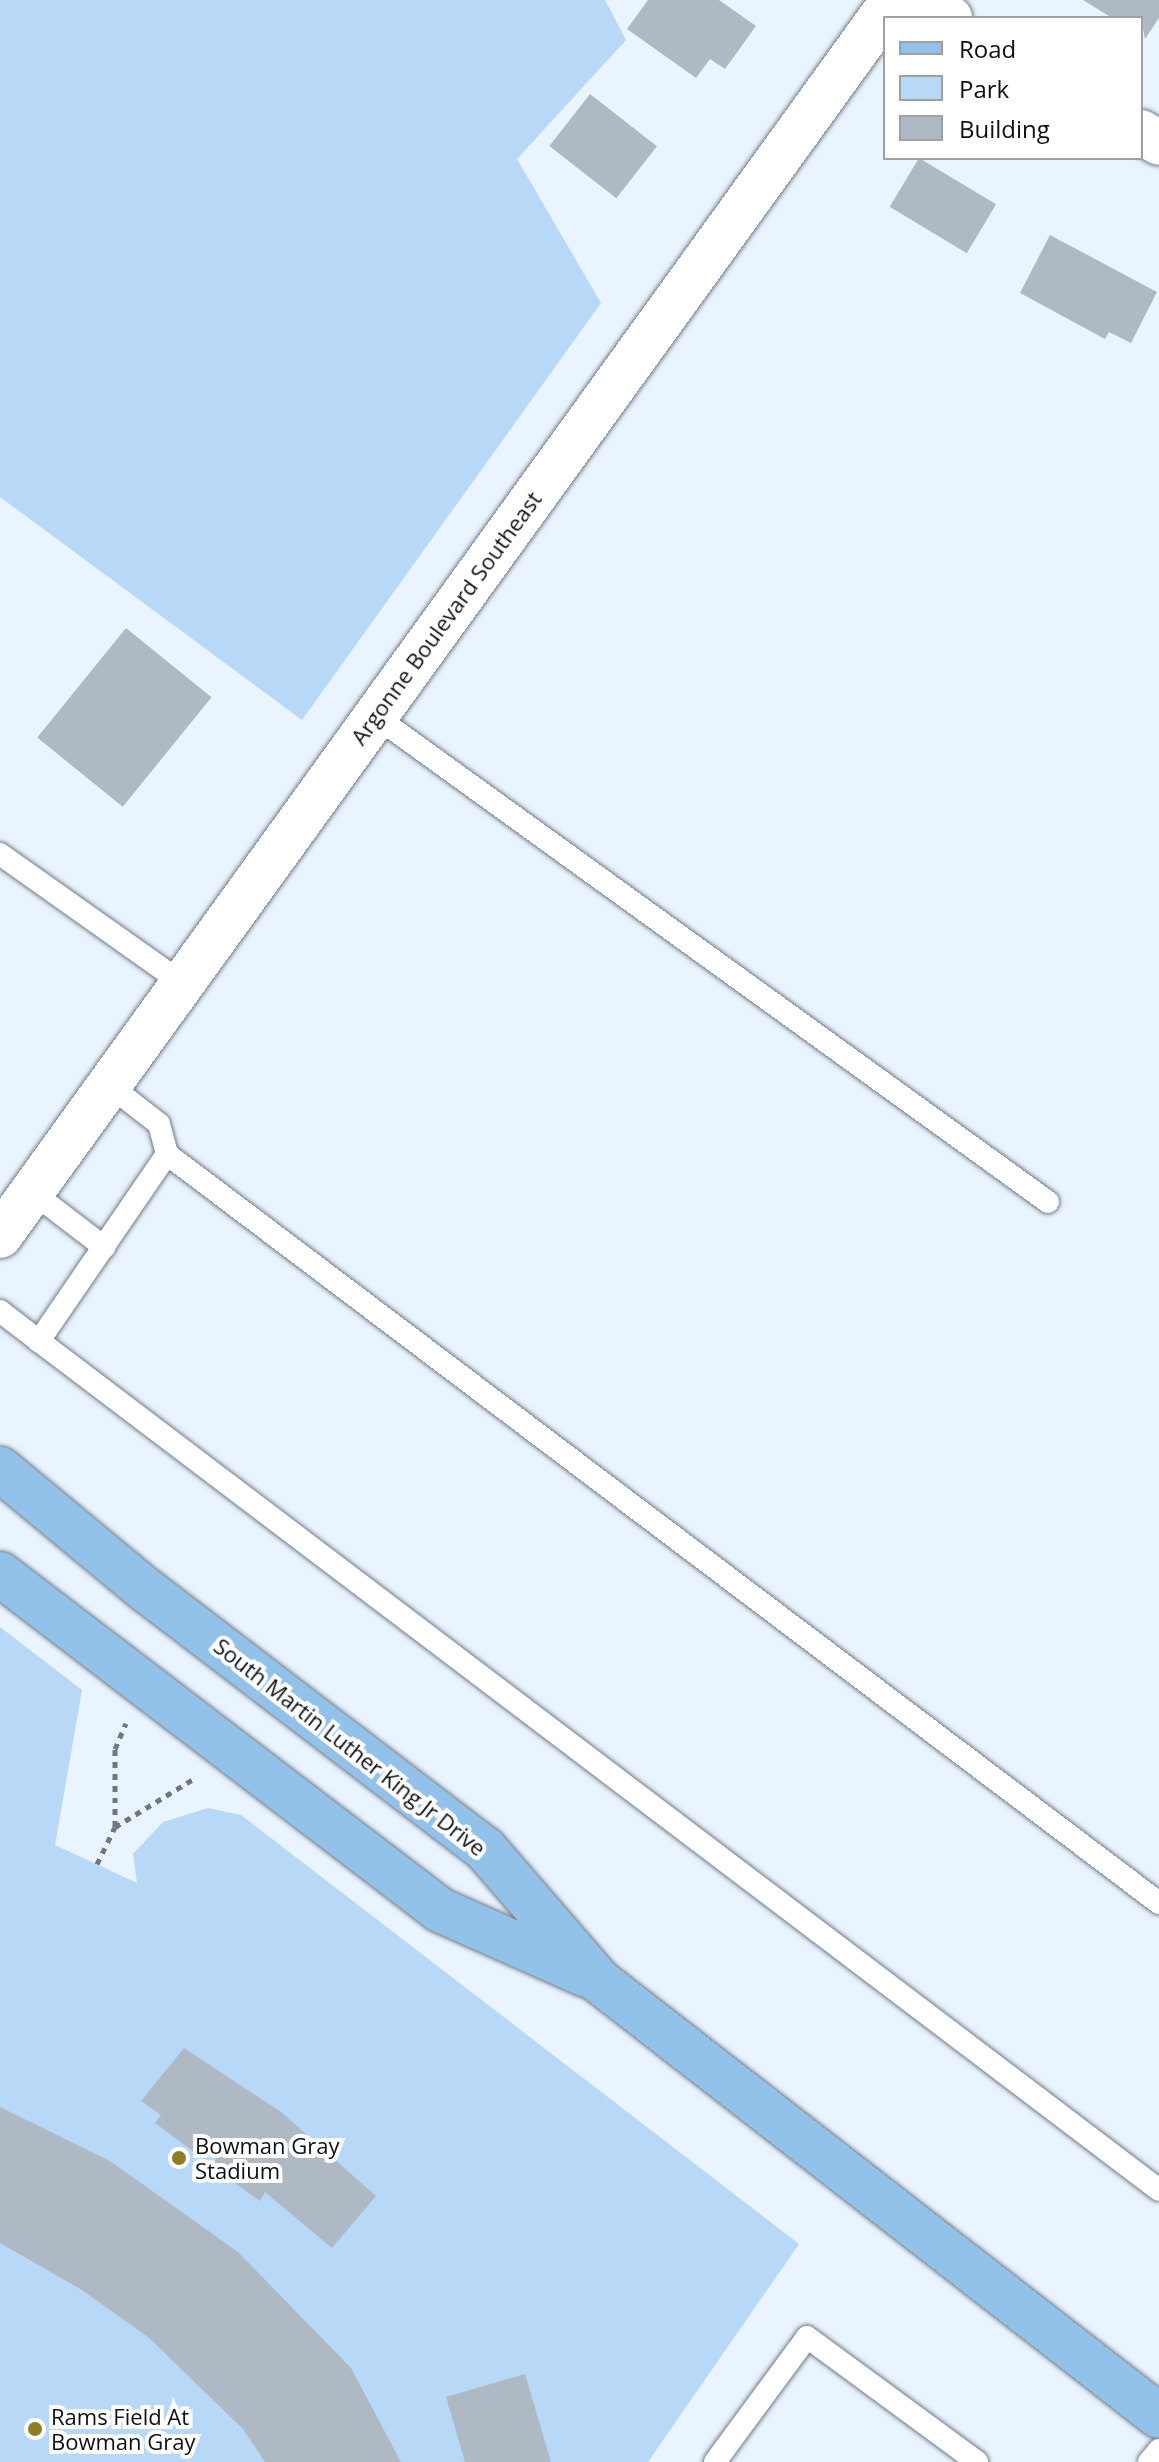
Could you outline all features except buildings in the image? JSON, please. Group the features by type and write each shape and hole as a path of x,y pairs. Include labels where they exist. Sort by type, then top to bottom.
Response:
{"main road":[{"name":"South Martin Luther King Jr Drive","path":"0,1469 146,1590 485,1849 599,1981"},
{"path":"0,1574 440,1910 599,1981 1159,2416"}],"street":[{"name":"Argonne Boulevard Southeast","path":"0,1236 893,0"},
{"path":"919,0 947,16"}],"lane":[{"path":"375,716 1048,1202"},
{"path":"0,854 182,983"},
{"path":"109,1085 159,1124 167,1154 1159,1903"},
{"path":"39,1341 167,1154"},
{"path":"32,1192 104,1247"},
{"path":"0,1311 1159,2190"},
{"path":"715,2462 807,2337 977,2462"},
{"path":"1149,2462 1159,2450"}],"path":[{"path":"97,1864 115,1827 115,1749 129,1718"},
{"path":"115,1827 202,1773"}],"green space":[{"path":"0,0 605,0 626,40 517,159 601,303 302,720 0,497"},
{"path":"0,1627 82,1690 55,1845 137,1883 133,1854 163,1822 208,1808 241,1815 799,2244 648,2462 0,2462"}],"place":[{"name":"Bowman Gray Stadium","path":"179,2158"},
{"name":"Rams Field At Bowman Gray","path":"35,2429"}]}
